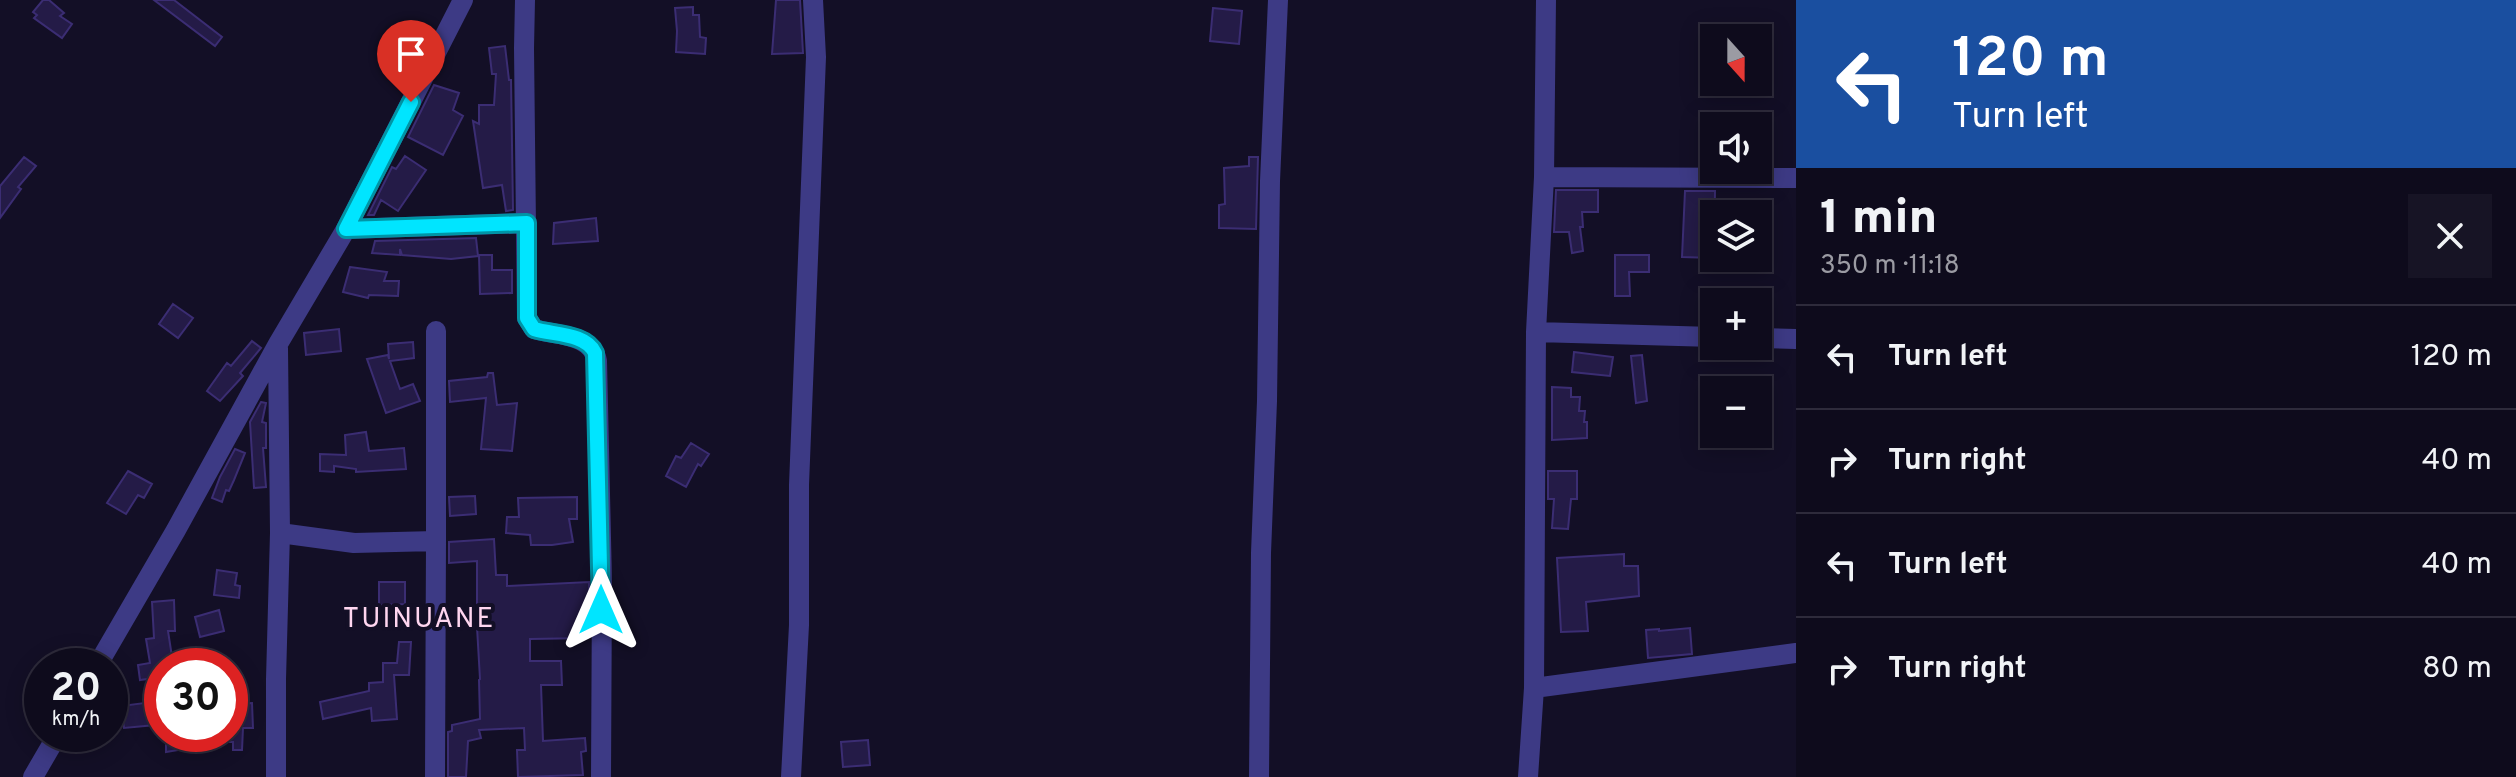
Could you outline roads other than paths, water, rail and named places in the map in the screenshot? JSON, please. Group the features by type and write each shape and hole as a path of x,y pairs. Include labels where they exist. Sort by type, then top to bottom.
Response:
{"street":[{"path":"107,648 346,229 463,0"},
{"path":"525,0 527,318 534,329 584,341 592,346 597,361 602,582 601,777"},
{"path":"791,777 799,625 799,485 816,57 813,0"},
{"path":"1259,777 1270,181 1278,0"},
{"path":"1528,777 1534,688 1536,332 1544,177 1546,0"},
{"path":"1544,177 1796,178"},
{"path":"346,229 527,223"},
{"path":"435,777 436,331"},
{"path":"1536,332 1700,337"},
{"path":"1772,338 1796,339"},
{"path":"276,777 280,533 278,344"},
{"path":"280,533 354,543 436,541"},
{"path":"1534,688 1796,653"},
{"path":"33,777 48,752"}],"district":[{"name":"TUINUANE","path":"419,617"}]}
